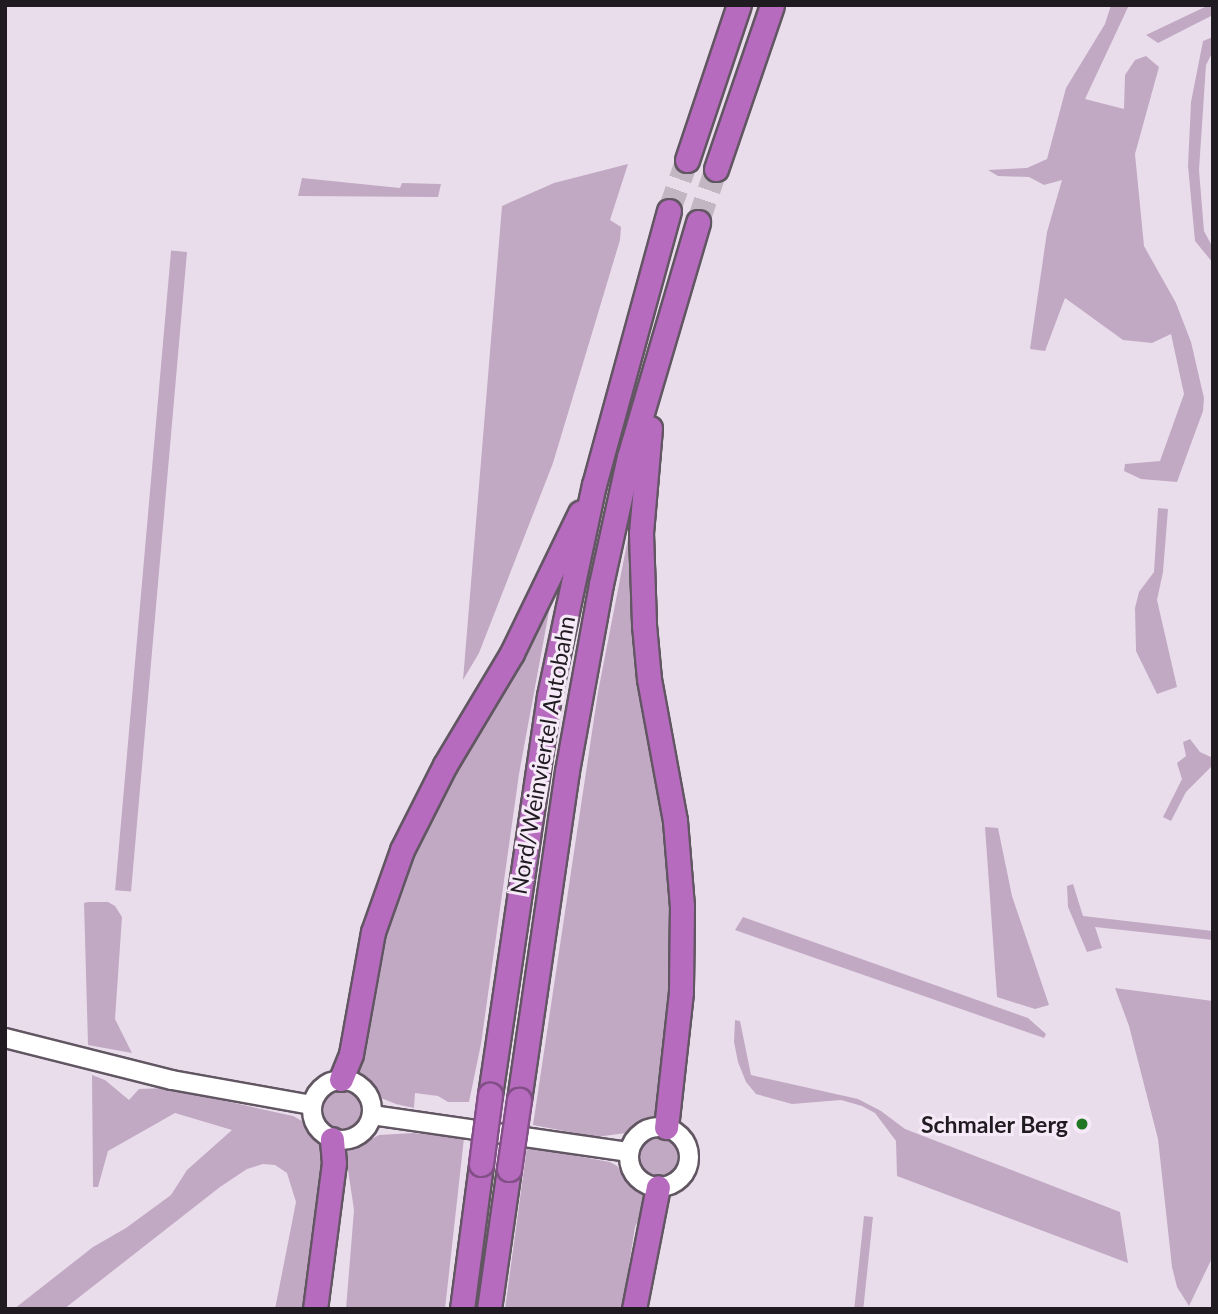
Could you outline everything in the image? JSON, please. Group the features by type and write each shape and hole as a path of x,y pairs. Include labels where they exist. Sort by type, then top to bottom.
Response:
{"highway":[{"path":"687,160 739,5"},
{"path":"716,169 772,5"},
{"name":"Nord/Weinviertel Autobahn","path":"462,1309 537,766 594,485 669,211"},
{"name":"Nord/Weinviertel Autobahn","path":"489,1309 586,656 629,457 698,222"},
{"path":"659,356 646,457 641,560 646,654 675,821 682,906 681,992 666,1127"},
{"path":"341,1079 351,1054 373,932 402,850 445,765 512,653 594,485"},
{"path":"314,1309 334,1163 331,1139"},
{"path":"634,1309 658,1187"}],"main road":[{"path":"5,1038 172,1080 312,1105"},
{"path":"341,1079 350,1080 365,1090 372,1106 372,1115 369,1123 357,1136 331,1139 317,1128 312,1105 319,1089 341,1079"},
{"path":"372,1115 628,1152"},
{"path":"666,1127 674,1131 686,1144 688,1161 681,1177 658,1187 638,1179 630,1166 628,1152 640,1133 648,1128 666,1127"}],"shaded area":[{"path":"1111,5 1129,5 1085,99 1124,109 1125,75 1135,60 1146,56 1159,67 1135,154 1144,246 1176,303 1191,342 1204,398 1203,411 1177,482 1141,479 1124,471 1125,464 1160,461 1184,394 1171,334 1152,343 1123,340 1065,298 1045,351 1030,349 1047,232 1062,180 1044,185 1029,177 998,176 988,170 1027,168 1047,159 1066,88 1105,24"},
{"path":"1213,5 1213,15 1158,43 1146,35"},
{"path":"1213,37 1213,51 1206,65 1199,170 1204,231 1213,248 1213,263 1195,241 1188,166 1191,102 1203,41"},
{"path":"628,164 610,220 621,227 620,240 553,463 479,653 463,680 502,206 554,183"},
{"path":"302,178 400,188 402,183 441,184 438,197 298,196"},
{"path":"171,251 187,252 131,892 115,890"},
{"path":"1158,508 1168,509 1163,572 1157,600 1177,687 1157,694 1136,651 1135,608 1139,592 1154,572"},
{"path":"628,538 631,539 634,636 671,885 671,974 655,1117 639,1122 626,1133 596,1137 533,1125 598,692"},
{"path":"552,595 519,774 481,1044 469,1102 448,1102 438,1096 415,1093 414,1108 396,1104 381,1098 368,1078 356,1073 358,1055 366,1042 369,1028 375,965 395,896 430,814"},
{"path":"1190,739 1200,752 1213,758 1213,765 1186,792 1171,821 1163,817 1182,779 1177,763 1186,756 1183,742"},
{"path":"985,827 998,828 1012,896 1049,1005 1035,1009 997,997"},
{"path":"1073,884 1083,916 1213,931 1213,940 1095,927 1102,948 1087,952 1068,907 1067,886"},
{"path":"108,902 115,906 122,917 115,1019 132,1053 88,1045 84,903"},
{"path":"743,917 1028,1018 1046,1034 1044,1038 735,930"},
{"path":"1115,988 1213,1001 1213,1256 1189,1306 1177,1287 1172,1267 1158,1139 1129,1026"},
{"path":"735,1020 740,1021 751,1075 858,1099 881,1111 905,1129 1120,1212 1128,1263 897,1176 896,1141 875,1113 862,1106 841,1100 792,1104 756,1094 746,1082 738,1062 734,1042"},
{"path":"92,1075 105,1080 129,1100 139,1089 166,1088 293,1116 302,1121 321,1146 324,1156 306,1309 275,1309 296,1202 287,1173 275,1165 263,1164 247,1169 220,1187 64,1309 14,1309 93,1247 126,1228 171,1195 187,1170 232,1130 175,1113 108,1151 98,1187 93,1187"},
{"path":"343,1090 351,1091 357,1096 362,1102 362,1118 357,1124 351,1129 343,1130 335,1129 329,1124 324,1118 323,1110 324,1102 329,1096 335,1091"},
{"path":"413,1133 464,1138 445,1309 346,1309 354,1210 345,1150 379,1135"},
{"path":"659,1135 674,1141 680,1156 674,1171 659,1177 644,1171 638,1156 644,1141"},
{"path":"527,1147 610,1162 617,1166 630,1185 646,1193 643,1211 635,1227 622,1309 505,1309"},
{"path":"864,1216 873,1217 863,1309 854,1309"}],"tunnel":[{"path":"669,211 687,160"},
{"path":"698,222 716,169"}],"place":[{"name":"Schmaler Berg","path":"1082,1124"}]}
